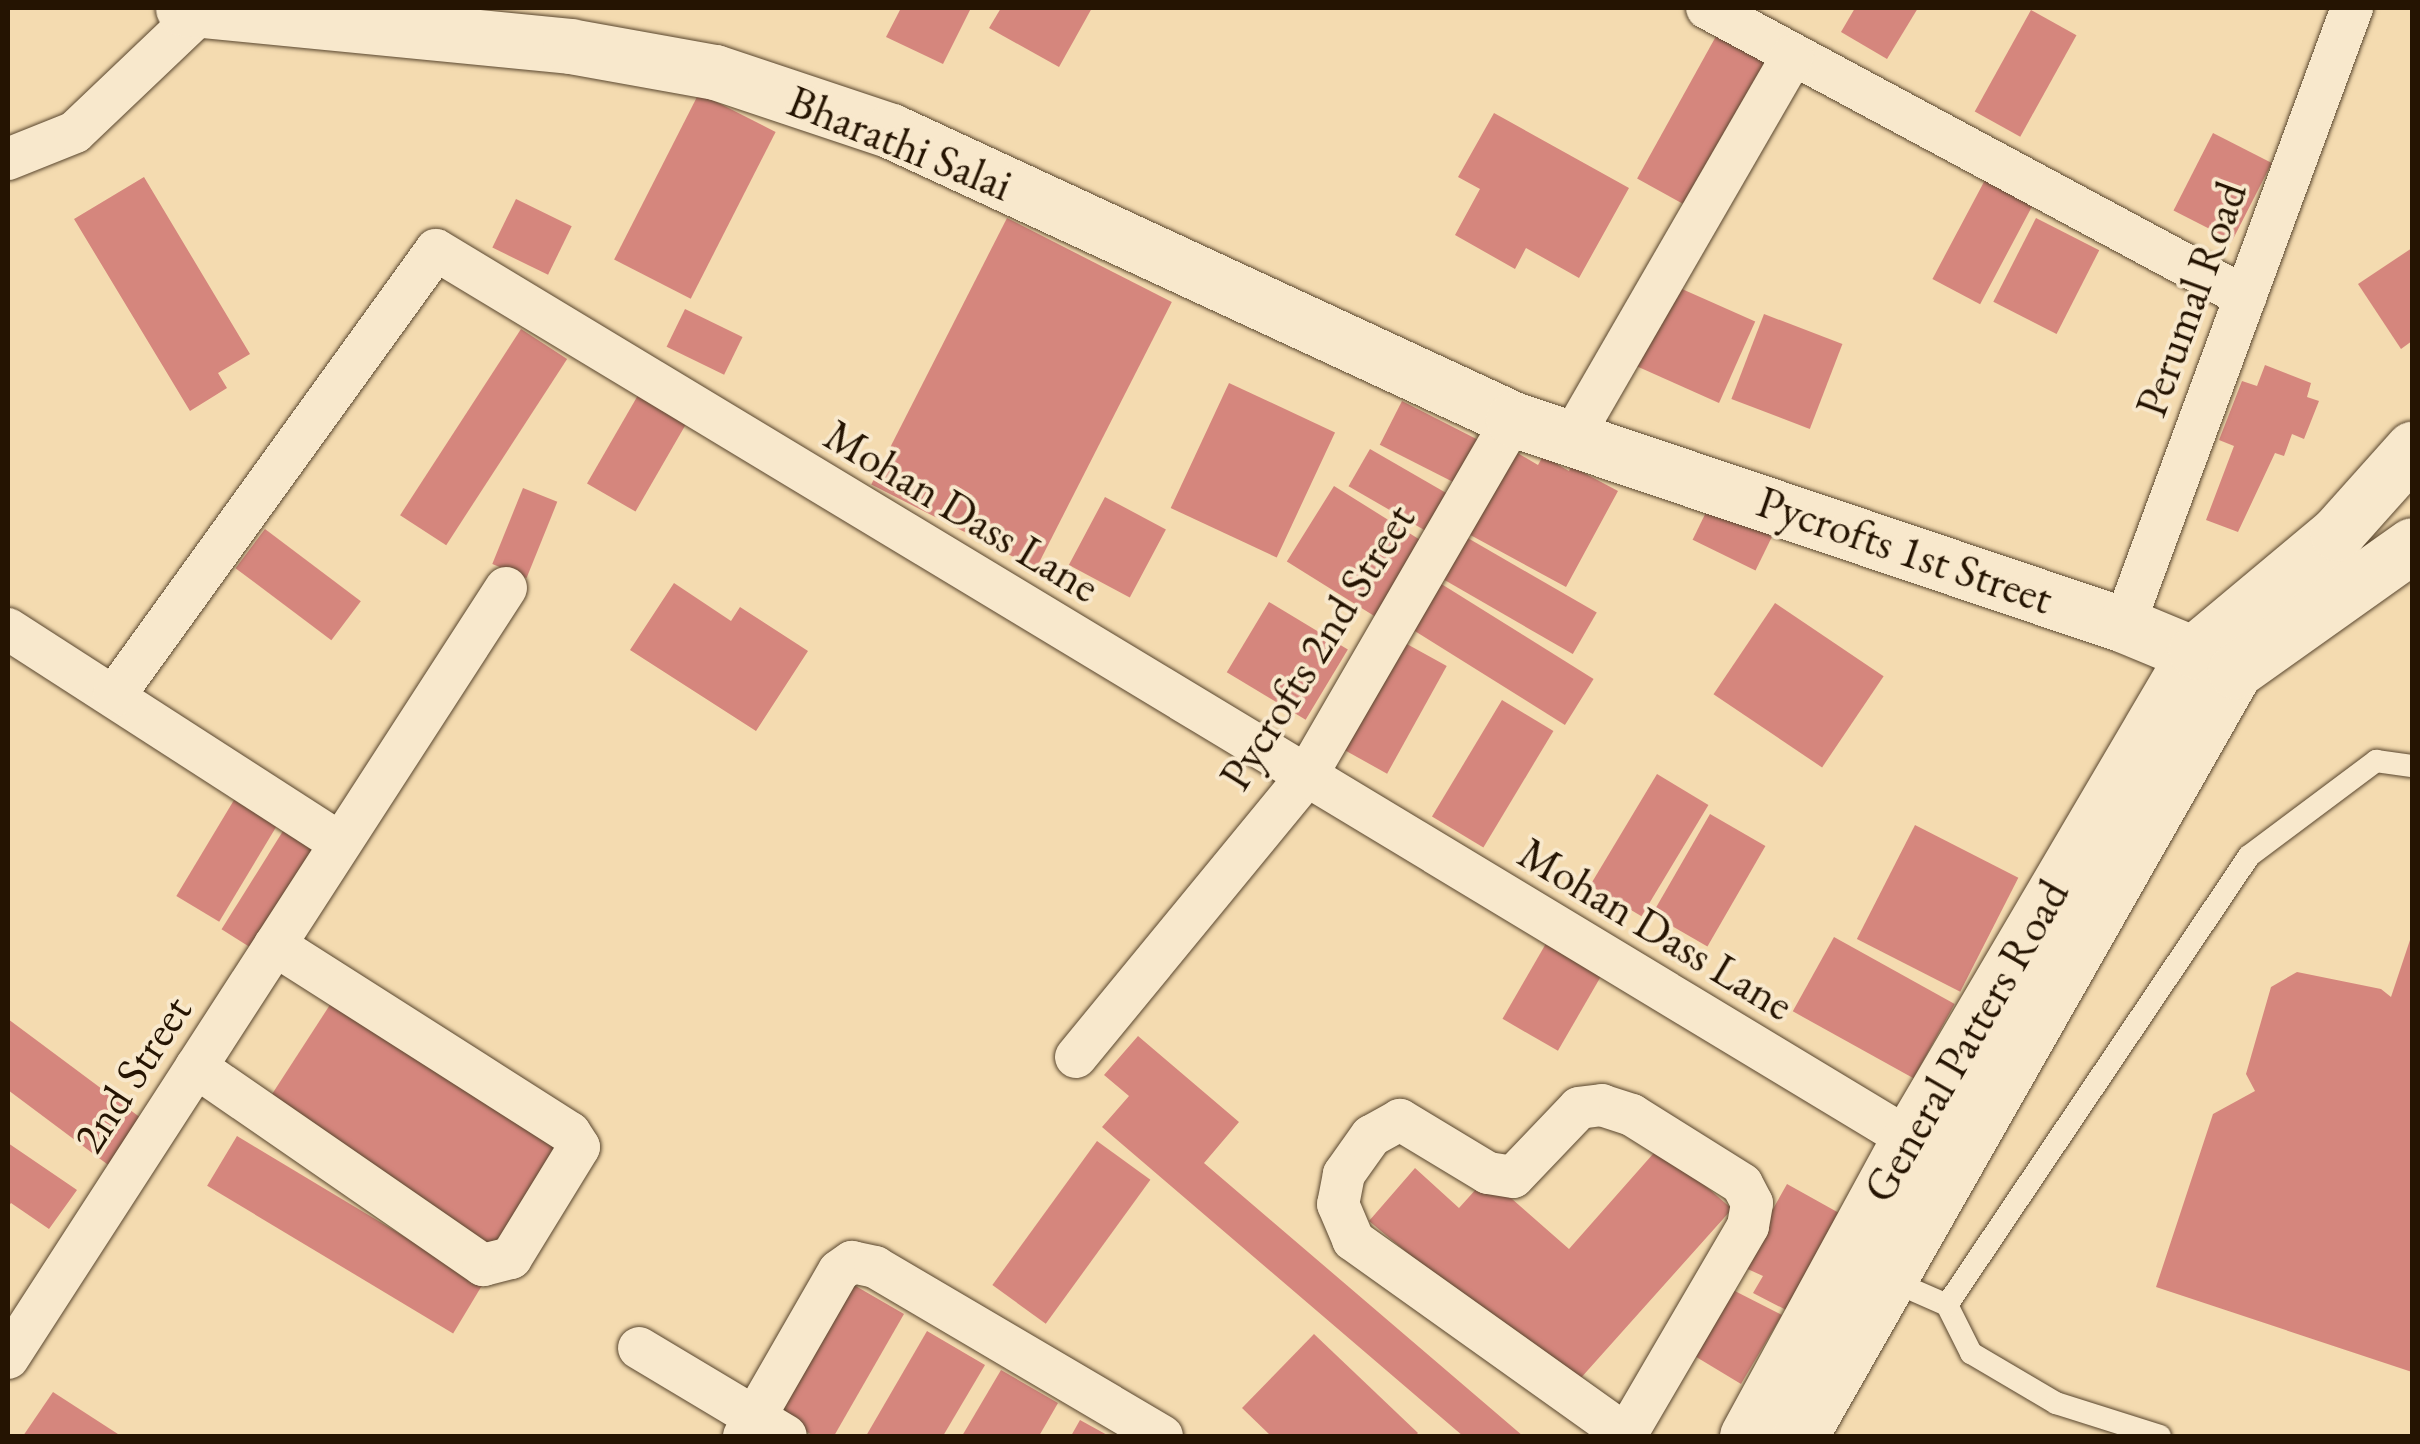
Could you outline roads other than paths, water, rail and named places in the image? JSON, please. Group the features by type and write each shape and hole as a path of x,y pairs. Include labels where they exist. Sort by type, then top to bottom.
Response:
{"main road":[{"name":"Bharathi Salai","path":"192,10 570,46 715,72 891,131 1513,418 1573,436"},
{"name":"Pycrofts 1st Street","path":"1573,436 2124,625 2216,661"},
{"path":"2216,661 2337,533 2406,472"},
{"path":"2216,661 2412,545"},
{"name":"General Patters Road","path":"1746,1436 1909,1139 2216,661"},
{"name":"General Patters Road","path":"1800,1436 1890,1280 2216,661"}],"street":[{"path":"1707,8 2245,297"},
{"name":"Perumal Road","path":"2124,625 2352,8"},
{"path":"8,159 76,132 192,10"},
{"path":"1573,436 1792,56"},
{"name":"Mohan Dass Lane","path":"114,696 436,250 1305,778 1909,1139"},
{"name":"Pycrofts 2nd Street","path":"1076,1057 1305,778 1513,418"},
{"name":"2nd Street","path":"8,1358 506,588"},
{"path":"8,629 340,844"},
{"path":"196,1067 483,1265 511,1258 579,1147 570,1133 275,945"},
{"path":"1602,1105 1632,1115 1742,1184 1752,1203 1748,1226 1627,1436 1353,1240 1338,1204 1344,1174 1371,1136 1400,1120 1488,1172 1514,1177 1579,1108 1602,1105"},
{"path":"638,1348 761,1430 839,1271 852,1262 875,1267 1162,1436"}],"lane":[{"path":"1947,1305 2249,856 2376,761 2412,766"},
{"path":"1890,1280 1947,1305 1971,1353 2056,1403 2160,1436"}]}
